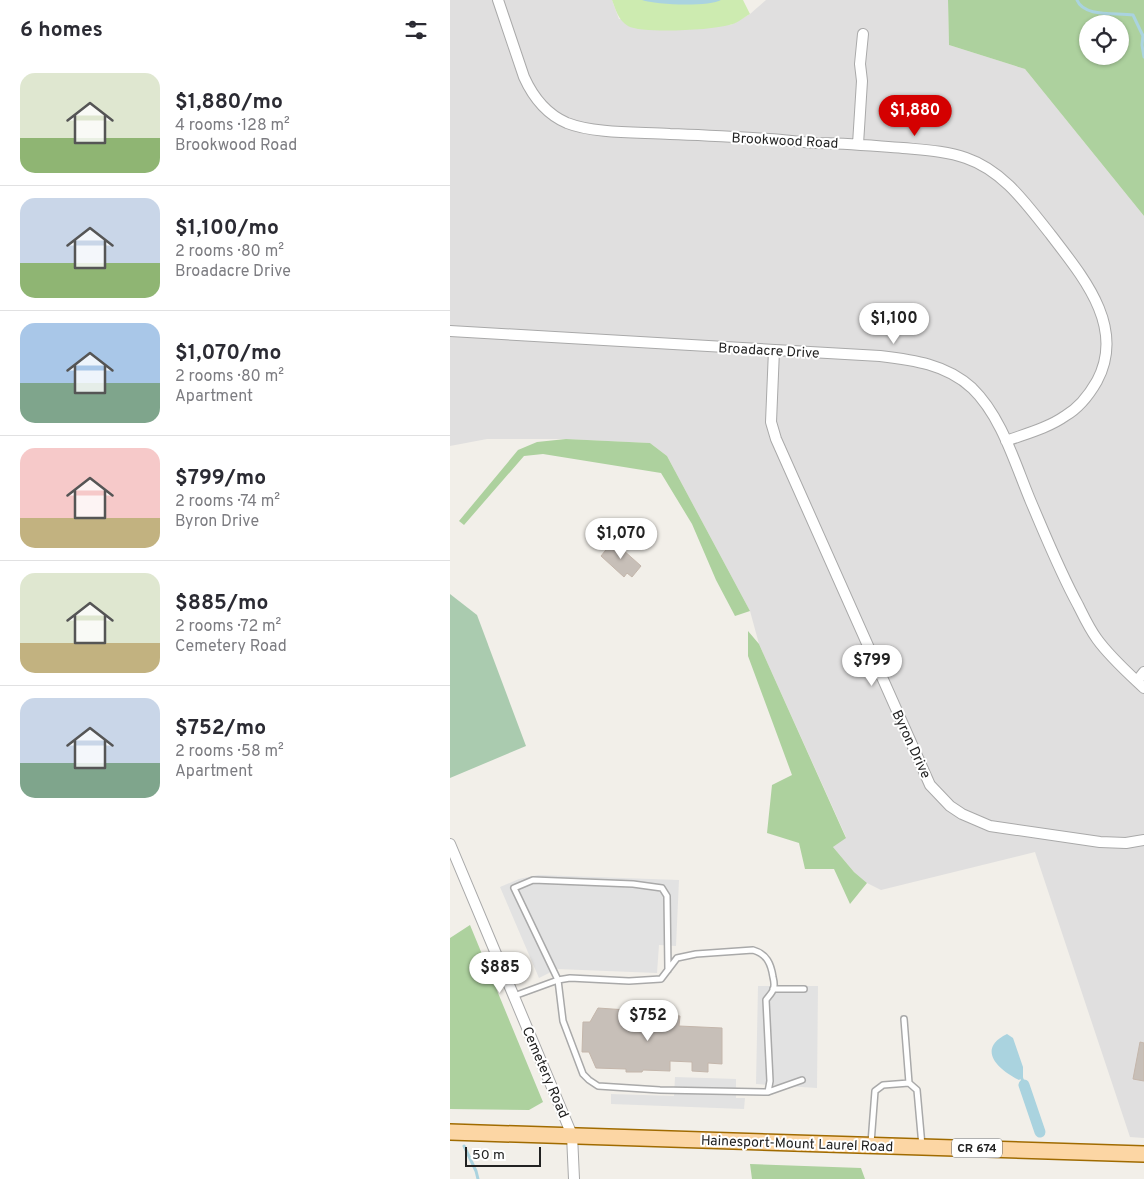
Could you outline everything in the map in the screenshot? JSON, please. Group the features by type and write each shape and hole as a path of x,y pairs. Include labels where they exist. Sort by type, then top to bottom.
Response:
{"main road":[{"name":"Hainesport-Mount Laurel Road","path":"450,1132 1144,1154"}],"street":[{"name":"Brookwood Road","path":"498,0 529,89 544,108 566,122 579,127 858,144 951,153 980,163 993,171 1016,192 1066,254 1084,280 1098,306 1106,334 1107,348 1105,363 1093,388 1076,409 1055,422 1006,441"},
{"path":"858,144 862,81 860,64 863,34"},
{"name":"Broadacre Drive","path":"450,331 888,357 912,360 943,369 970,387 982,398 999,426 1064,580 1088,625 1108,653 1140,684"},
{"name":"Byron Drive","path":"774,350 771,413 776,440 930,785 950,806 962,814 990,826 1100,842 1126,843 1144,840"},
{"path":"1140,684 1144,672"},
{"name":"Cemetery Road","path":"450,844 572,1135"},
{"path":"572,1135 574,1179"}],"lane":[{"path":"668,970 667,896 662,888 633,884 534,880 514,888 558,980 563,1021 583,1074 589,1080 598,1086 660,1090 768,1092 802,1080"},
{"path":"514,996 558,980 570,978 629,981 661,979 678,958 696,954 753,950 766,957 771,966 774,989 766,1000 770,1081 768,1092"},
{"path":"774,989 804,989"},
{"path":"904,1019 909,1083 917,1090 922,1146"},
{"path":"870,1145 876,1091 883,1085 909,1083"}],"shaded area":[{"path":"450,0 612,0 619,19 731,25 750,14 766,0 948,0 949,45 1025,69 1144,216 1144,1138 1130,1137 1035,852 881,890 867,883 854,872 833,847 846,837 759,644 750,611 667,456 650,443 566,439 487,439 450,446"},
{"path":"538,875 679,880 676,946 659,945 657,973 557,969 539,978 500,887 519,879"},
{"path":"758,986 818,986 817,1088 756,1084"},
{"path":"675,1077 736,1079 736,1098 745,1098 744,1109 611,1104 611,1094 674,1096"}],"green space":[{"path":"612,0 743,0 750,14 734,23 721,27 694,30 647,30 625,24"},
{"path":"948,0 1144,0 1144,216 1025,69 949,45"},
{"path":"566,439 650,443 667,456 750,611 735,616 716,580 692,524 661,473 543,454 524,456 464,525 459,521 518,450 537,442"},
{"path":"450,594 477,615 526,746 450,778"},
{"path":"748,631 759,644 846,838 833,847 854,872 867,883 850,904 834,869 805,869 799,843 767,833 772,785 792,775 748,656"},
{"path":"470,925 543,1102 529,1110 450,1109 450,938"},
{"path":"750,1164 861,1168 865,1179 752,1179"}],"water":[{"path":"642,0 721,0 706,4 682,4"},
{"path":"1007,1034 1013,1038 1023,1067 1023,1077 1019,1080 998,1065 992,1053 993,1046"}],"building":[{"path":"613,541 641,566 632,577 627,573 624,577 601,556"},
{"path":"598,1008 641,1011 641,1014 680,1016 679,1026 722,1028 722,1064 708,1063 708,1072 692,1071 692,1062 670,1061 670,1071 643,1070 642,1072 626,1072 626,1069 596,1068 589,1052 582,1052 583,1022 590,1022"},
{"path":"1140,1042 1144,1043 1144,1081 1133,1079"}],"waterway":[{"path":"1077,0 1081,6 1094,12 1133,15 1143,36"},
{"path":"1143,35 1144,57"},
{"path":"1021,1076 1024,1085"},
{"path":"1024,1085 1040,1132"},
{"path":"464,1146 478,1179"}]}
